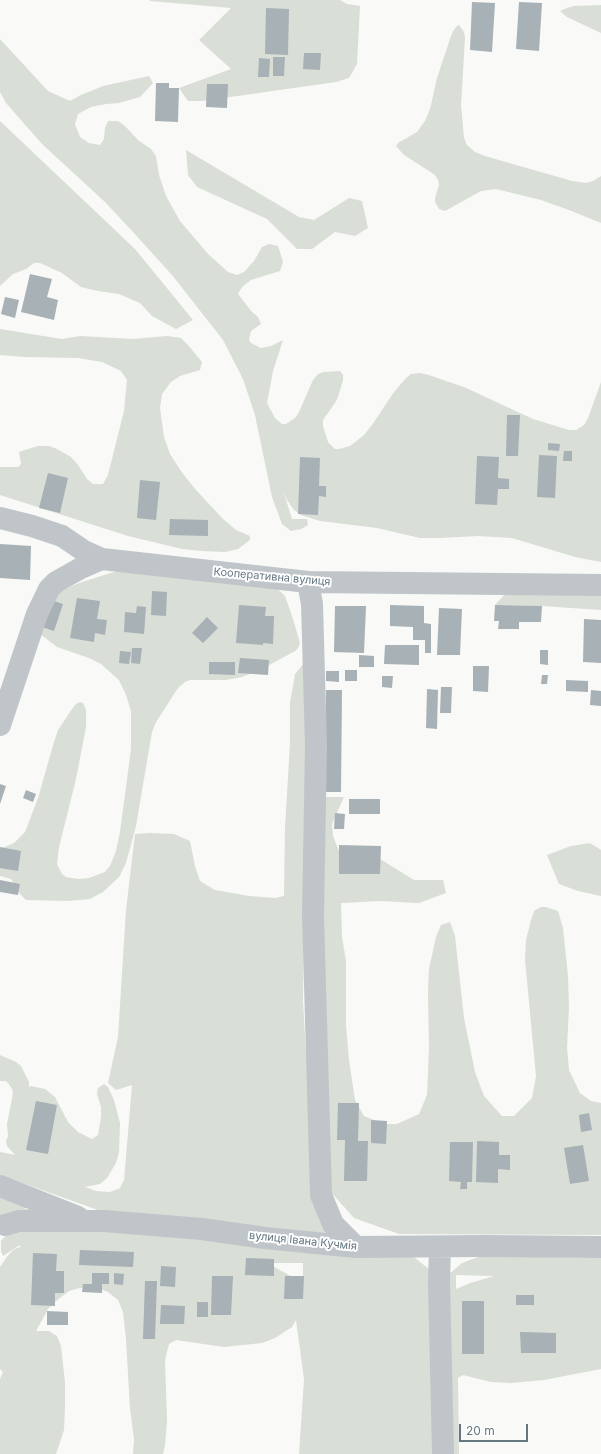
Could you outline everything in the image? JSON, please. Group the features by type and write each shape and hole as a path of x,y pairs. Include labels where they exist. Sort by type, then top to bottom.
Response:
{"street":[{"name":"Кооперативна вулиця","path":"0,518 32,526 62,536 84,551 102,559 308,582 601,585"},
{"path":"0,725 37,614 49,589 62,578 102,559"},
{"path":"308,582 312,604 316,746 313,915 321,1196 333,1224 356,1247"},
{"path":"0,1186 88,1221"},
{"name":"вулиця Івана Кучмія","path":"5,1225 19,1221 88,1221 202,1229 265,1238 356,1247 601,1247"},
{"path":"440,1247 439,1282 444,1454"}],"shaded area":[{"path":"150,0 340,0 347,4 360,6 357,64 349,78 336,82 202,101 188,101 179,88 231,69 199,40 231,8"},
{"path":"601,5 601,33 567,17 560,11 574,6"},
{"path":"459,25 464,32 465,37 461,105 464,138 467,145 475,152 485,156 572,181 586,183 601,176 601,223 541,200 496,189 481,191 445,211 439,209 435,202 439,185 435,175 404,155 396,146 398,143 417,132 425,121 430,109 437,78 450,39 453,31"},
{"path":"0,39 48,91 70,101 103,86 149,76 153,83 140,97 119,103 91,107 78,114 75,124 80,137 89,143 100,145 104,139 105,128 108,121 118,121 138,140 151,149 156,156 159,175 166,196 180,221 208,254 228,272 237,275 244,272 254,261 262,247 269,244 278,246 283,262 280,271 251,280 242,287 238,294 252,312 258,317 261,324 251,331 249,340 251,343 261,348 271,346 283,340 273,371 267,403 275,418 282,424 286,424 295,418 313,380 318,374 324,372 340,371 343,375 338,397 323,420 323,426 328,442 335,449 350,446 364,435 394,392 411,374 420,373 429,375 464,387 533,419 569,430 576,430 584,425 601,382 601,562 575,557 512,538 478,536 420,538 377,528 320,521 301,515 294,510 287,500 283,490 292,519 307,519 308,525 301,529 291,531 282,524 272,497 255,415 243,379 223,340 172,275 133,232 105,202 42,144 6,103 0,92"},
{"path":"0,121 135,249 193,320 176,329 152,316 140,303 119,294 81,287 62,273 40,263 34,263 26,269 13,274 0,286"},
{"path":"186,150 299,217 314,220 349,198 362,201 368,228 355,236 335,232 312,249 297,249 267,219 197,187 188,175"},
{"path":"0,329 62,339 80,336 133,339 167,336 181,338 202,362 200,370 180,376 171,382 162,394 160,408 164,437 170,454 196,490 223,519 236,530 250,536 250,540 238,549 225,552 182,549 128,536 0,495 0,467 18,467 21,464 19,452 38,446 49,446 71,457 87,479 93,484 103,484 108,475 124,411 127,380 121,371 102,362 78,358 0,355"},
{"path":"117,571 270,586 280,591 285,596 300,643 295,651 260,670 242,677 226,680 190,680 178,688 156,722 152,732 136,826 126,863 119,877 103,892 90,899 68,901 26,900 20,894 11,879 0,876 0,849 14,843 25,832 38,798 58,730 72,709 80,702 83,703 86,710 86,727 76,779 59,847 57,864 62,874 66,877 78,879 89,878 105,872 110,866 116,851 131,749 131,711 126,695 119,680 101,664 89,658 57,647 40,634 59,592 79,583"},
{"path":"505,594 601,594 601,610 542,606 495,605"},
{"path":"305,662 309,750 303,1002 312,1155 329,1234 109,1214 0,1175 0,1152 15,1155 7,1146 6,1141 8,1136 7,1124 13,1091 6,1081 0,1081 0,1055 16,1062 21,1066 29,1082 29,1087 31,1086 45,1089 55,1097 68,1122 78,1132 92,1139 98,1135 101,1117 101,1107 97,1094 98,1088 104,1084 108,1087 114,1100 120,1123 119,1152 116,1163 107,1178 100,1184 85,1187 96,1191 110,1192 120,1188 124,1180 132,1085 116,1090 108,1083 118,1037 126,910 135,834 174,834 190,841 195,866 200,881 215,890 249,896 275,898 284,896 285,828 290,743 290,703 295,674"},
{"path":"324,797 344,797 332,824 333,836 339,851 339,874 380,874 380,859 414,880 443,880 446,893 419,903 380,901 341,903 342,937 346,961 346,1025 349,1060 355,1100 364,1116 384,1124 397,1124 419,1114 427,1095 429,1049 429,969 436,937 441,925 450,922 455,936 464,1018 475,1072 484,1096 502,1116 514,1116 532,1098 536,1076 525,960 526,940 534,911 541,907 546,907 558,911 563,928 568,976 569,1007 567,1048 569,1070 580,1093 591,1101 601,1103 601,1235 399,1234 354,1218 329,1190 322,896"},
{"path":"590,843 601,850 601,896 578,891 559,884 547,855 571,846"},
{"path":"0,1191 35,1204 24,1209 34,1209 0,1220"},
{"path":"74,1227 403,1254 415,1258 429,1269 437,1454 299,1454 304,1379 296,1320 292,1327 275,1338 262,1343 224,1347 176,1340 169,1344 165,1360 167,1421 163,1454 133,1454 134,1440 130,1408 123,1312 118,1300 108,1292 98,1288 80,1288 69,1291 56,1301 48,1309 36,1331 49,1331 57,1336 61,1346 65,1383 64,1430 56,1454 0,1454 0,1379 3,1372 0,1369 0,1267 13,1250 22,1246 18,1246 3,1256 1,1251 1,1241 7,1234 25,1229","holes":["260,1259 274,1259 274,1263 303,1263 303,1299 299,1299 296,1279"]},
{"path":"481,1256 601,1258 601,1369 544,1380 511,1383 491,1382 463,1375 458,1378 459,1454 440,1454 448,1275 462,1263","holes":["456,1275 494,1276 470,1283 456,1289"]}],"building":[{"path":"472,2 495,3 492,52 470,50"},
{"path":"519,2 542,3 539,51 516,49"},
{"path":"266,8 289,9 288,55 265,54"},
{"path":"304,53 321,53 320,70 303,69"},
{"path":"273,57 285,57 284,76 273,76"},
{"path":"259,58 270,59 269,77 258,77"},
{"path":"156,83 169,83 169,88 179,88 178,122 155,121"},
{"path":"207,84 228,84 227,108 206,107"},
{"path":"30,274 52,279 47,297 58,300 54,320 21,312"},
{"path":"5,297 19,300 15,318 1,314"},
{"path":"507,415 520,415 518,456 506,456"},
{"path":"548,443 560,444 559,451 548,450"},
{"path":"564,451 572,451 572,461 563,461"},
{"path":"539,455 557,456 555,498 537,497"},
{"path":"477,456 499,457 498,478 509,479 509,489 498,489 497,505 475,504"},
{"path":"300,457 320,458 319,486 326,486 326,497 319,496 318,515 298,514"},
{"path":"48,473 68,478 60,513 39,508"},
{"path":"140,480 160,482 156,520 137,518"},
{"path":"170,519 208,520 208,536 169,535"},
{"path":"0,544 31,546 30,580 0,578"},
{"path":"152,591 167,592 166,616 151,615"},
{"path":"77,598 100,601 97,619 107,620 105,635 95,633 94,642 70,638"},
{"path":"51,600 63,604 54,631 42,627"},
{"path":"239,605 266,607 265,616 274,616 273,644 263,643 263,645 236,643"},
{"path":"390,605 424,606 424,623 431,624 431,653 425,653 425,640 413,640 413,627 390,626"},
{"path":"495,605 542,606 541,622 519,622 519,629 498,629 499,621 494,621"},
{"path":"137,606 146,607 144,634 124,632 125,612 136,613"},
{"path":"335,606 366,606 364,653 334,652"},
{"path":"439,608 462,609 460,655 437,655"},
{"path":"207,617 218,628 203,643 192,633"},
{"path":"584,619 601,620 601,663 583,662"},
{"path":"385,645 419,645 419,665 384,664"},
{"path":"132,648 142,648 140,664 131,663"},
{"path":"540,650 548,650 548,665 540,664"},
{"path":"120,651 131,652 129,664 119,663"},
{"path":"359,655 374,656 374,667 359,667"},
{"path":"240,658 269,660 268,675 238,673"},
{"path":"209,662 235,662 235,675 209,674"},
{"path":"473,666 489,666 488,692 473,691"},
{"path":"345,670 357,670 357,681 345,681"},
{"path":"326,671 339,671 339,682 326,681"},
{"path":"542,675 548,675 547,684 541,684"},
{"path":"382,676 393,676 392,688 382,687"},
{"path":"566,680 588,681 588,692 566,691"},
{"path":"441,687 452,687 451,713 440,713"},
{"path":"427,689 438,690 437,729 426,728"},
{"path":"326,690 342,690 341,792 326,792"},
{"path":"591,690 601,691 601,706 590,705"},
{"path":"0,784 6,786 0,804"},
{"path":"26,790 36,794 33,802 23,798"},
{"path":"349,799 380,799 380,814 349,814"},
{"path":"335,813 345,814 344,829 334,829"},
{"path":"339,845 381,846 380,874 339,874"},
{"path":"0,847 21,851 18,871 0,868"},
{"path":"0,880 20,884 18,895 0,892"},
{"path":"36,1101 57,1105 48,1154 26,1150"},
{"path":"338,1103 359,1103 358,1141 368,1141 367,1181 344,1181 345,1140 337,1140"},
{"path":"589,1113 592,1130 581,1132 579,1115"},
{"path":"371,1120 387,1121 386,1144 371,1143"},
{"path":"477,1141 499,1142 499,1155 510,1155 510,1170 498,1169 498,1183 476,1182"},
{"path":"450,1142 473,1142 472,1182 467,1182 467,1189 460,1189 461,1182 449,1181"},
{"path":"583,1145 589,1181 570,1184 564,1148"},
{"path":"80,1250 134,1252 133,1267 79,1265"},
{"path":"33,1253 57,1254 56,1271 64,1271 64,1293 55,1293 55,1306 31,1305"},
{"path":"246,1258 274,1259 274,1276 245,1275"},
{"path":"161,1266 176,1267 175,1287 160,1286"},
{"path":"92,1273 109,1273 109,1284 102,1284 102,1293 82,1292 83,1284 92,1284"},
{"path":"114,1273 124,1274 123,1285 114,1284"},
{"path":"212,1276 233,1276 231,1315 211,1315"},
{"path":"285,1276 304,1276 303,1299 284,1299"},
{"path":"145,1281 157,1281 155,1339 143,1339"},
{"path":"516,1295 534,1295 534,1305 516,1305"},
{"path":"462,1301 484,1301 484,1354 462,1354"},
{"path":"197,1302 208,1302 208,1317 197,1317"},
{"path":"161,1305 185,1306 184,1324 160,1324"},
{"path":"47,1311 68,1312 68,1325 47,1325"},
{"path":"520,1332 556,1333 556,1353 521,1353"}]}
